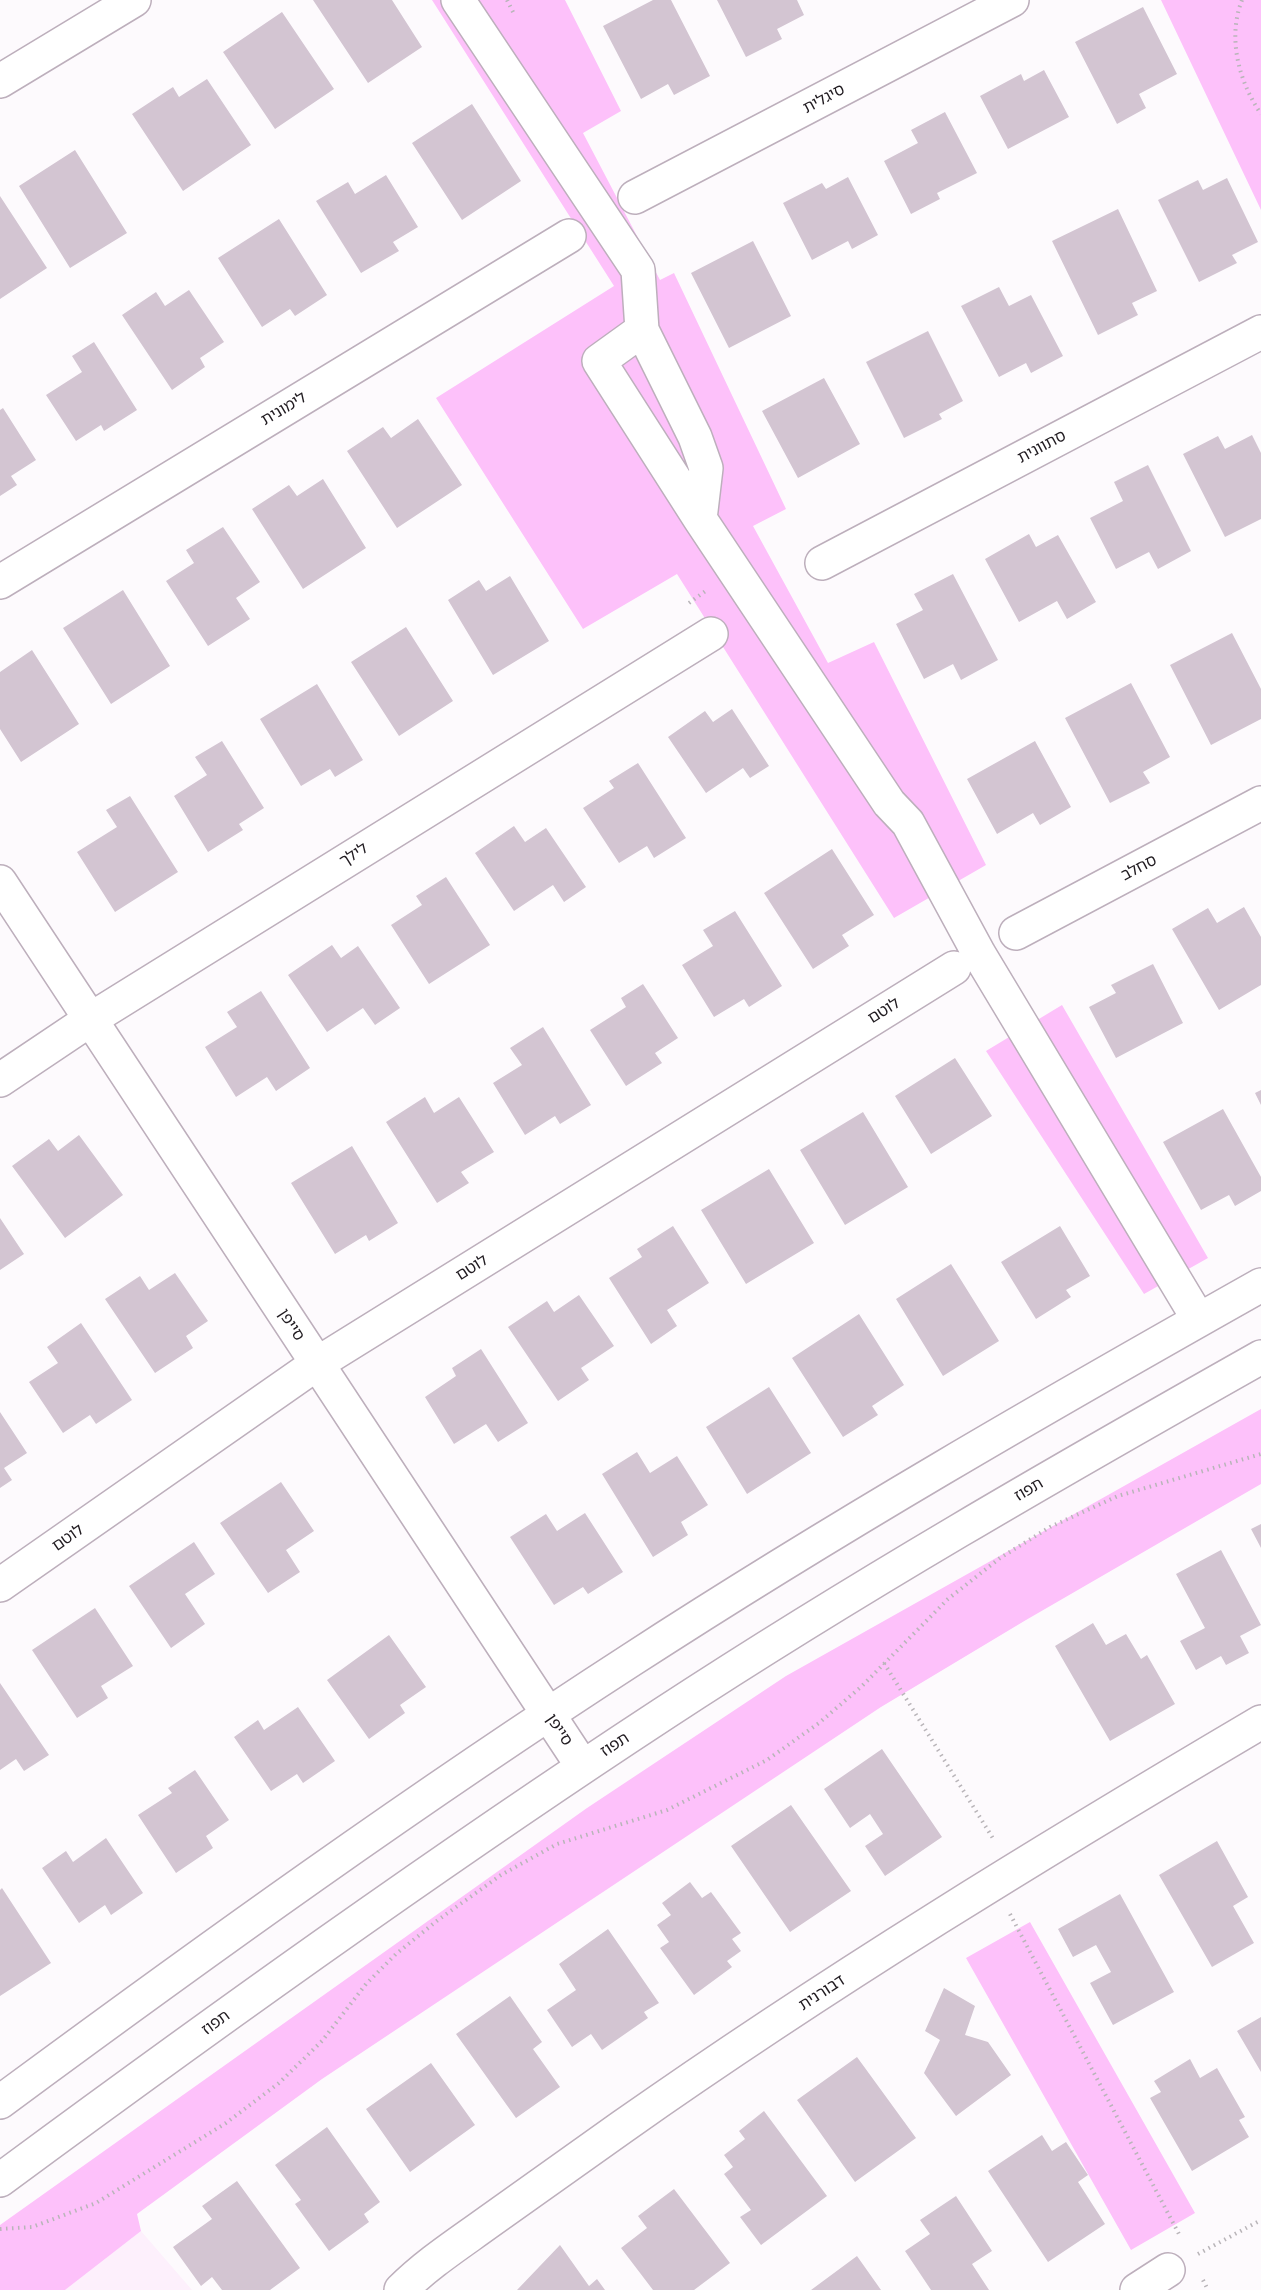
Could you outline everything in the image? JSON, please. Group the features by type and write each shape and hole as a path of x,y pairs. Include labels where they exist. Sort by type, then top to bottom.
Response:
{"street":[{"path":"0,81 134,0"},
{"path":"458,0 638,270 642,330 695,437 706,468 700,519"},
{"name":"סיגלית","path":"635,197 1012,0"},
{"name":"לימונית","path":"0,582 569,236"},
{"path":"642,330 599,360 700,519 889,803 908,823 979,954 1199,1320"},
{"name":"סתוונית","path":"822,563 1261,332"},
{"name":"לילך","path":"0,1080 91,1018 711,634"},
{"name":"סחלב","path":"1016,933 1261,803"},
{"name":"סייפן","path":"0,882 583,1767"},
{"name":"לוטם","path":"0,1585 317,1364 954,968"},
{"path":"0,2102 286,1896 548,1714 671,1634 860,1517 1261,1285"},
{"name":"תפוז","path":"0,2180 266,1988 583,1767 762,1651 902,1565 1261,1357"},
{"name":"דבורנית","path":"401,2290 452,2248 677,2089 877,1957 1261,1722"},
{"path":"1137,2290 1179,2263"}],"path":[{"path":"1242,0 1236,27 1236,52 1251,100 1261,114"},
{"path":"0,2229 32,2227 96,2203 226,2123 279,2083 322,2041 366,1984 396,1954 438,1920 492,1881 557,1844 667,1810 767,1760 819,1723 862,1686 948,1599 1000,1558 1050,1527 1118,1496 1261,1454"},
{"path":"884,1664 1004,1878 1179,2263 1208,2290"},
{"path":"1179,2263 1261,2220"}],"shaded area":[{"path":"432,0 565,0 621,111 583,133 660,280 674,273 786,509 753,526 828,663 874,642 986,865 894,918 677,574 583,629 436,398 614,286"},
{"path":"1161,0 1261,0 1261,210"},
{"path":"1062,1005 1208,1258 1144,1294 986,1051"},
{"path":"1261,1409 1261,1484 881,1707 322,2079 137,2214 141,2231 65,2290 0,2290 0,2225 587,1808 786,1676"},
{"path":"1030,1922 1195,2213 1131,2250 966,1958"},
{"path":"141,2231 192,2290 65,2290"}],"building":[{"path":"313,0 392,0 422,47 368,83"},
{"path":"653,0 671,0 710,76 674,95 668,84 641,99 603,26"},
{"path":"717,0 797,0 804,15 777,29 782,39 746,57"},
{"path":"1143,7 1177,74 1139,94 1146,108 1117,124 1075,42"},
{"path":"282,12 334,89 275,129 223,52"},
{"path":"1044,70 1069,117 1008,149 980,96 1021,74 1024,81"},
{"path":"207,79 251,145 183,191 132,114 173,87 179,97"},
{"path":"472,104 521,181 462,220 412,143"},
{"path":"945,112 977,173 937,193 940,199 911,214 884,161 918,143 911,130"},
{"path":"75,150 127,233 70,268 19,186"},
{"path":"386,175 418,227 393,242 399,251 361,273 316,201 348,182 355,194"},
{"path":"848,177 878,235 852,249 848,241 812,260 783,203 822,183 826,189"},
{"path":"1227,178 1258,242 1232,255 1237,263 1199,282 1158,200 1198,180 1203,190"},
{"path":"0,196 47,268 0,299"},
{"path":"1118,209 1157,291 1132,303 1138,315 1098,335 1052,241"},
{"path":"279,219 327,295 295,316 290,309 262,327 218,258"},
{"path":"753,241 791,316 729,348 691,273"},
{"path":"999,287 1009,306 1031,295 1063,356 1031,373 1026,363 999,377 961,306"},
{"path":"189,290 224,342 200,358 205,367 172,390 122,315 156,292 165,306"},
{"path":"928,331 963,401 939,414 942,419 904,438 866,362"},
{"path":"94,342 137,410 104,431 101,425 76,441 46,395 82,372 72,356"},
{"path":"824,378 860,444 798,478 762,411"},
{"path":"3,408 36,460 11,476 17,485 0,496 0,410"},
{"path":"418,419 462,485 397,528 347,451 383,427 391,438"},
{"path":"1252,435 1261,453 1261,519 1225,537 1183,454 1218,436 1225,449"},
{"path":"1148,465 1191,551 1158,569 1149,552 1116,569 1090,518 1123,501 1114,482"},
{"path":"323,479 366,548 303,589 252,509 289,485 297,496"},
{"path":"223,527 260,582 236,598 250,619 208,646 166,581 194,563 186,550"},
{"path":"1029,534 1036,547 1058,535 1096,602 1067,619 1057,601 1019,622 985,559"},
{"path":"953,574 998,660 961,680 953,664 924,679 896,624 923,610 914,594"},
{"path":"510,576 549,641 493,675 448,600 479,580 486,591"},
{"path":"123,590 170,666 111,704 63,628"},
{"path":"406,627 453,701 399,736 351,662"},
{"path":"1232,633 1261,689 1261,719 1211,745 1170,665"},
{"path":"32,650 79,724 21,762 0,729 0,672"},
{"path":"1131,683 1170,757 1143,772 1150,783 1110,803 1065,718"},
{"path":"317,684 363,760 335,777 330,769 301,786 260,719"},
{"path":"732,709 769,766 750,778 743,768 706,793 668,737 705,711 713,722"},
{"path":"222,741 264,808 239,824 243,830 208,852 174,796 207,775 195,757"},
{"path":"1035,741 1071,807 1040,825 1033,813 997,834 967,779"},
{"path":"638,763 686,838 654,858 647,846 619,863 583,808 614,788 609,781"},
{"path":"130,796 178,872 115,912 77,852 117,827 106,810"},
{"path":"514,826 525,842 546,828 586,887 564,902 553,885 514,911 475,853"},
{"path":"832,849 874,915 842,935 849,946 813,969 764,893"},
{"path":"446,877 490,945 429,984 391,925 422,905 416,896"},
{"path":"1244,907 1261,937 1261,985 1219,1010 1172,929 1208,908 1217,923"},
{"path":"735,911 782,986 749,1007 744,999 714,1017 682,965 713,946 703,930"},
{"path":"332,945 341,958 358,946 400,1008 375,1025 363,1008 327,1032 288,975"},
{"path":"1153,964 1183,1023 1116,1058 1089,1007 1116,993 1111,985"},
{"path":"643,984 678,1038 655,1053 662,1063 626,1086 590,1030 626,1007 621,998"},
{"path":"261,991 310,1068 276,1091 267,1077 236,1097 205,1047 237,1027 227,1012"},
{"path":"543,1027 591,1105 560,1124 555,1116 525,1135 493,1083 522,1065 510,1048"},
{"path":"955,1058 992,1116 931,1154 895,1096"},
{"path":"1261,1090 1261,1105 1255,1093"},
{"path":"425,1097 434,1113 459,1097 494,1152 461,1172 469,1183 437,1203 386,1122"},
{"path":"1223,1109 1261,1177 1261,1191 1235,1206 1229,1195 1201,1210 1163,1142"},
{"path":"863,1112 908,1187 845,1225 800,1150"},
{"path":"79,1135 123,1195 65,1238 12,1166 49,1139 58,1151"},
{"path":"352,1146 398,1223 369,1241 366,1235 335,1254 291,1183"},
{"path":"769,1169 814,1243 746,1284 701,1210"},
{"path":"0,1218 24,1254 0,1270"},
{"path":"673,1226 709,1283 667,1310 677,1326 651,1344 609,1278 642,1257 637,1249"},
{"path":"1060,1226 1090,1276 1066,1290 1071,1297 1036,1319 1001,1262"},
{"path":"951,1264 999,1341 943,1376 896,1299"},
{"path":"175,1273 208,1321 186,1336 193,1348 155,1373 105,1299 140,1276 149,1290"},
{"path":"579,1295 614,1346 581,1368 589,1380 558,1401 508,1327 547,1301 554,1312"},
{"path":"859,1314 904,1385 872,1406 878,1415 843,1437 792,1358"},
{"path":"81,1323 132,1400 96,1424 90,1415 63,1433 29,1382 58,1363 47,1347"},
{"path":"481,1349 528,1423 498,1442 486,1424 454,1444 425,1397 456,1376 452,1368"},
{"path":"769,1387 811,1453 747,1494 706,1427"},
{"path":"0,1412 27,1453 4,1468 12,1480 0,1488"},
{"path":"637,1452 650,1473 677,1456 708,1505 681,1522 688,1535 653,1557 602,1474"},
{"path":"281,1482 314,1531 286,1550 300,1572 268,1593 220,1523"},
{"path":"585,1513 623,1572 588,1594 583,1587 554,1605 510,1537 546,1514 557,1531"},
{"path":"1261,1524 1261,1548 1251,1529"},
{"path":"194,1542 215,1574 185,1594 205,1624 171,1648 129,1586"},
{"path":"1221,1550 1261,1625 1240,1636 1249,1653 1226,1665 1221,1656 1196,1670 1180,1641 1205,1628 1176,1574"},
{"path":"95,1608 133,1666 101,1686 108,1698 77,1718 32,1650"},
{"path":"1093,1623 1106,1645 1126,1634 1141,1659 1147,1655 1175,1704 1110,1741 1055,1646"},
{"path":"389,1635 426,1687 400,1705 405,1713 369,1739 327,1680"},
{"path":"0,1683 49,1755 24,1771 16,1759 0,1770"},
{"path":"298,1707 335,1761 303,1783 297,1774 271,1791 234,1737 258,1720 264,1730"},
{"path":"882,1749 942,1837 885,1876 865,1846 883,1834 870,1814 850,1828 824,1789"},
{"path":"195,1770 229,1820 206,1836 213,1848 176,1873 138,1815 172,1793 168,1788"},
{"path":"791,1805 851,1891 790,1932 731,1846"},
{"path":"106,1838 143,1893 111,1915 105,1905 79,1923 42,1868 66,1851 73,1862"},
{"path":"1217,1841 1248,1897 1233,1906 1254,1943 1212,1967 1159,1875"},
{"path":"690,1882 702,1898 711,1892 741,1933 732,1939 741,1951 727,1961 732,1967 694,1995 660,1948 669,1942 657,1925 671,1915 662,1903"},
{"path":"2,1888 51,1963 0,1996 0,1890"},
{"path":"1120,1894 1174,1992 1113,2025 1090,1983 1111,1972 1096,1945 1073,1957 1058,1929"},
{"path":"608,1929 659,2003 644,2012 648,2018 602,2050 591,2034 572,2047 547,2010 576,1990 559,1964"},
{"path":"944,1988 975,2006 965,2035 988,2042 1011,2075 956,2116 924,2073 940,2040 925,2031"},
{"path":"510,1996 542,2042 533,2049 560,2087 516,2118 456,2034"},
{"path":"1261,2017 1261,2072 1237,2031"},
{"path":"857,2057 916,2138 855,2182 797,2100"},
{"path":"1190,2059 1200,2078 1217,2068 1245,2117 1239,2120 1249,2137 1192,2171 1150,2098 1161,2092 1154,2081"},
{"path":"431,2063 475,2125 410,2172 366,2109"},
{"path":"764,2111 827,2196 761,2245 740,2217 751,2210 724,2174 733,2167 724,2155 745,2139 739,2131"},
{"path":"327,2127 380,2202 364,2214 369,2222 329,2251 295,2204 301,2200 275,2165"},
{"path":"1042,2135 1052,2151 1066,2142 1088,2175 1078,2182 1105,2224 1048,2262 988,2171"},
{"path":"237,2181 300,2268 270,2290 222,2290 212,2277 201,2286 173,2247 212,2219 202,2206"},
{"path":"674,2189 730,2263 694,2290 653,2290 621,2248 647,2228 638,2216"},
{"path":"956,2196 992,2251 972,2264 989,2290 931,2290 905,2251 930,2234 920,2220"},
{"path":"560,2245 589,2286 597,2279 605,2290 517,2290"},
{"path":"857,2256 881,2290 811,2290"}]}
